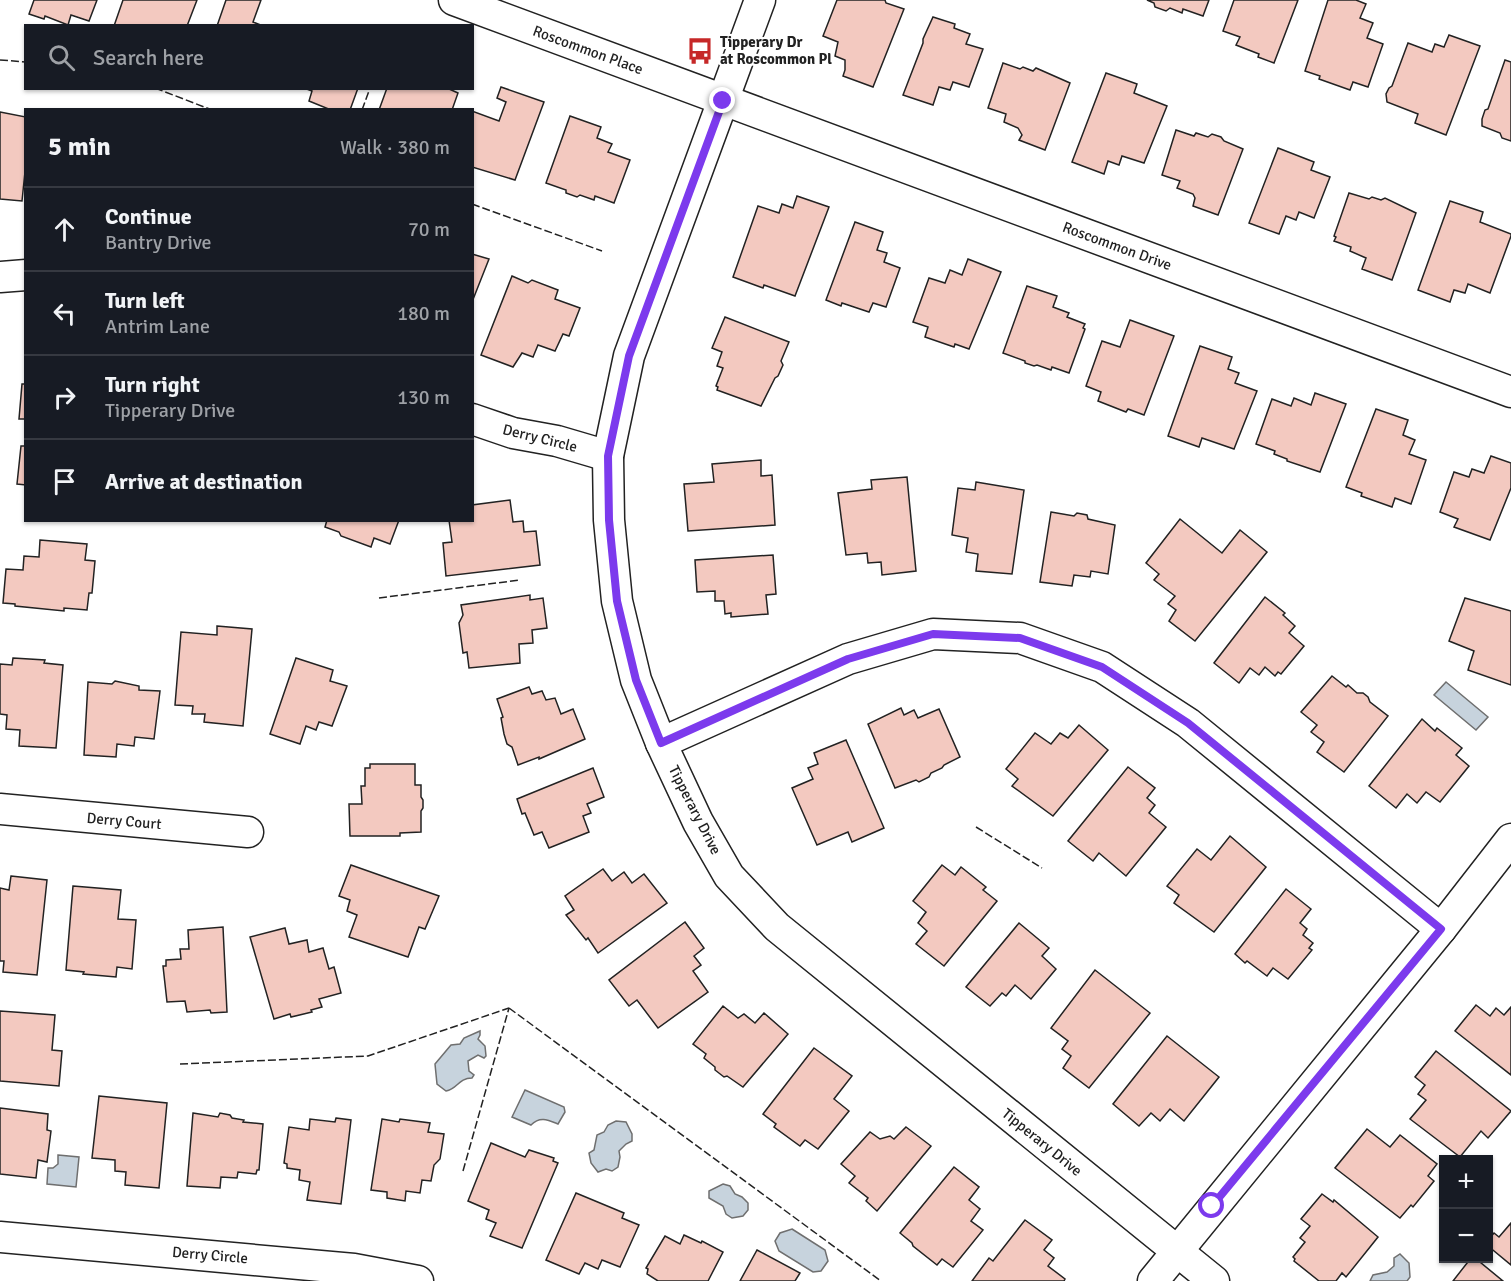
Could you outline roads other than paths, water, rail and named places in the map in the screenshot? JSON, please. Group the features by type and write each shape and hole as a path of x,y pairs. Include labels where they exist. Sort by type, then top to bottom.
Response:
{"street":[{"name":"Roscommon Place","path":"454,0 723,101"},
{"name":"Tipperary Drive","path":"760,0 629,356 608,456 609,520 617,601 636,680 661,743 698,822 729,876 777,927 1214,1281"},
{"name":"Roscommon Drive","path":"723,101 1511,392"},
{"path":"0,277 24,275"},
{"name":"Derry Circle","path":"474,420 513,433 557,441 608,456"},
{"path":"661,743 848,659 933,634 1020,638 1102,667 1188,723 1441,929"},
{"name":"Derry Court","path":"0,809 248,832"},
{"path":"1153,1281 1441,929 1511,839"},
{"name":"Derry Circle","path":"0,1237 354,1269 418,1281"}],"place":[{"name":"Tipperary Dr at Roscommon Pl","path":"700,51"}]}
